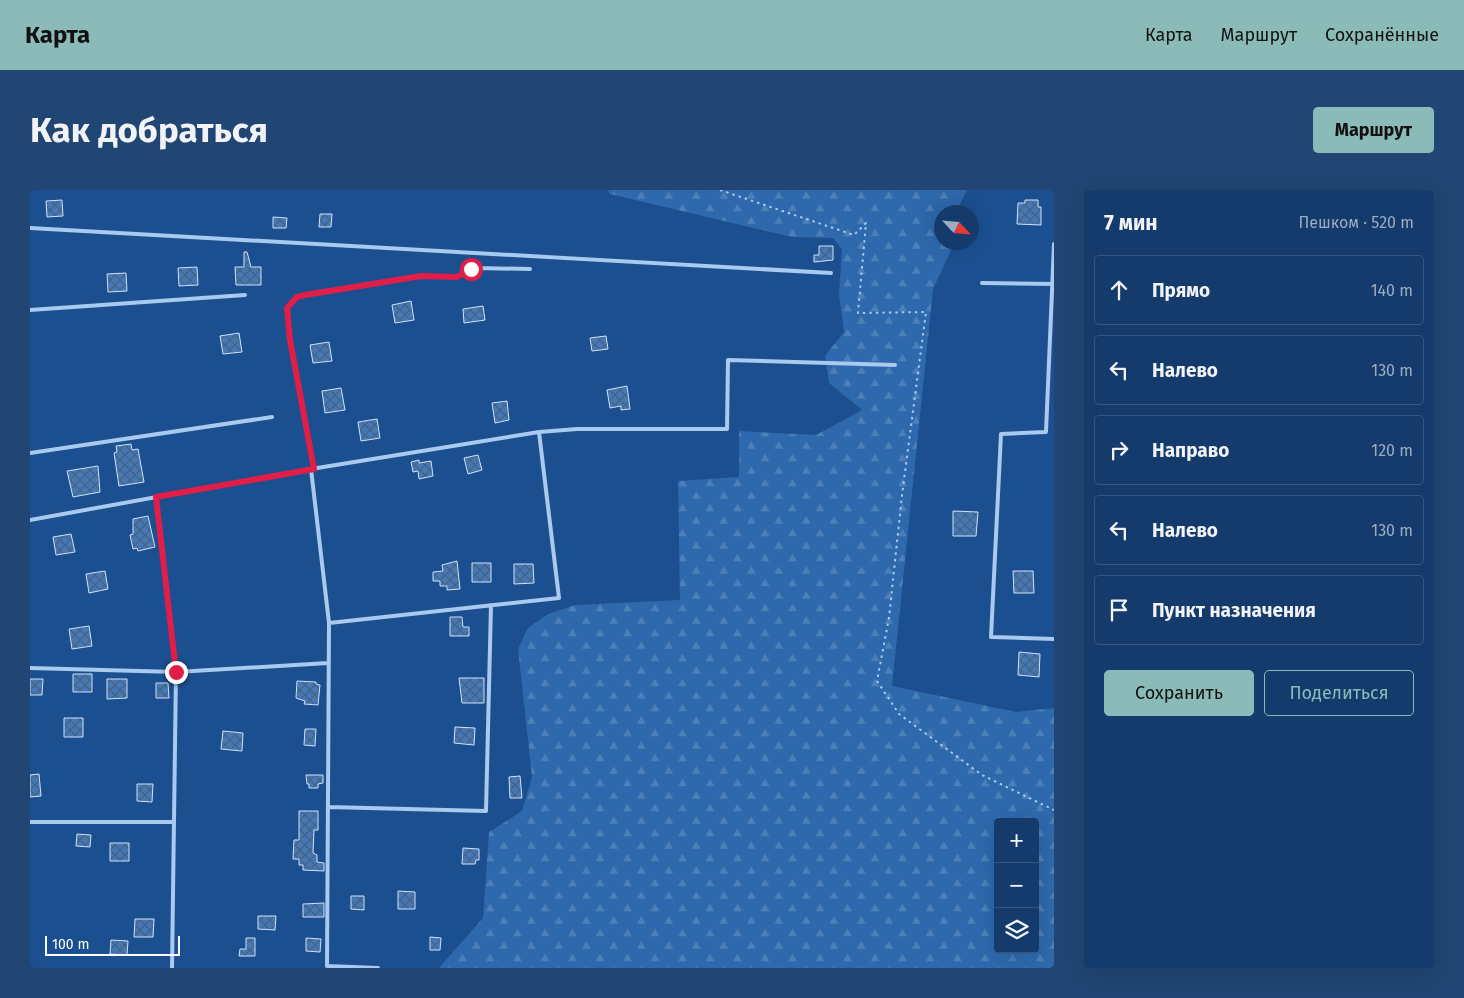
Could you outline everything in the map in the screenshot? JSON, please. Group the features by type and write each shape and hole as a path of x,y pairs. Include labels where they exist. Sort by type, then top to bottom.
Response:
{"lane":[{"path":"30,228 831,273"},
{"path":"1054,244 1046,432 1001,434 990,637 1054,639"},
{"path":"378,968 327,966 329,623 312,469 290,340 287,308 291,301 305,295 421,276 457,277 474,268 530,268"},
{"path":"982,283 1052,284"},
{"path":"30,310 245,295"},
{"path":"30,520 312,469 539,432 577,429 726,428 728,360 895,365"},
{"path":"30,453 272,417"},
{"path":"329,623 559,598 539,432"},
{"path":"156,497 176,672 172,968"},
{"path":"328,807 486,812 491,606"},
{"path":"30,668 176,672 328,663"},
{"path":"30,822 174,822"}],"path":[{"path":"720,190 854,235 866,223 858,313 926,312 902,495 890,618 877,681 899,714 982,775 1054,810"}],"green space":[{"path":"608,190 967,190 960,205 934,205 934,250 951,250 933,289 892,686 1016,712 1054,708 1054,968 439,968 483,918 489,832 522,811 532,777 518,649 528,628 548,614 575,605 680,600 678,481 739,477 739,431 816,435 862,410 829,383 825,356 844,332 839,295 842,249 833,238 792,237 610,194"}],"building":[{"path":"62,200 63,216 47,217 46,201"},
{"path":"1025,200 1038,200 1038,207 1041,207 1041,225 1017,224 1018,203 1025,203"},
{"path":"320,214 332,214 331,227 319,227"},
{"path":"273,217 287,218 286,228 273,228"},
{"path":"819,246 833,246 833,260 814,262 814,255 819,255"},
{"path":"244,252 247,252 251,267 261,267 261,285 236,285 235,267 244,267"},
{"path":"197,267 198,285 179,286 178,268"},
{"path":"126,273 127,291 108,292 107,274"},
{"path":"411,301 414,320 395,323 392,305"},
{"path":"483,306 485,320 464,323 463,309"},
{"path":"239,333 242,352 223,354 220,336"},
{"path":"606,336 608,349 592,351 590,338"},
{"path":"329,342 332,361 313,363 310,345"},
{"path":"627,386 630,409 621,410 621,406 610,408 607,390"},
{"path":"341,388 345,410 325,413 322,391"},
{"path":"507,401 509,420 495,423 492,403"},
{"path":"377,419 380,438 361,441 358,422"},
{"path":"131,444 132,450 138,449 144,482 119,486 114,453 117,452 116,446"},
{"path":"478,455 482,470 468,474 464,458"},
{"path":"419,460 419,463 431,461 433,476 419,479 418,471 413,472 411,462"},
{"path":"98,466 100,492 73,497 67,471"},
{"path":"953,511 978,512 976,536 953,536"},
{"path":"148,516 155,547 138,551 137,548 133,549 130,535 133,534 133,519"},
{"path":"71,534 75,552 56,555 53,537"},
{"path":"457,561 460,589 447,590 447,586 440,586 440,581 433,581 433,572 443,571 442,565"},
{"path":"472,563 491,563 491,582 472,582"},
{"path":"514,564 533,564 534,583 514,584"},
{"path":"105,571 108,589 89,593 86,574"},
{"path":"1013,571 1033,571 1034,593 1014,593"},
{"path":"450,617 462,617 463,627 469,627 469,636 450,636"},
{"path":"89,626 92,646 72,649 69,629"},
{"path":"1019,652 1040,654 1039,677 1018,675"},
{"path":"73,674 92,674 92,692 73,692"},
{"path":"459,678 484,678 484,703 462,703"},
{"path":"30,679 43,679 42,695 30,695"},
{"path":"107,679 127,679 127,698 107,699"},
{"path":"297,681 316,682 316,684 320,685 318,705 304,704 305,701 296,698"},
{"path":"156,683 168,683 169,698 156,698"},
{"path":"64,718 83,718 83,737 64,737"},
{"path":"455,727 475,728 474,745 454,743"},
{"path":"305,729 316,729 315,746 304,745"},
{"path":"223,731 243,733 242,751 221,749"},
{"path":"39,774 41,796 30,797 30,775"},
{"path":"306,775 323,775 323,783 318,784 318,788 309,788"},
{"path":"520,776 522,798 510,798 509,777"},
{"path":"137,784 153,784 152,802 137,801"},
{"path":"299,811 318,811 318,830 314,830 313,853 317,855 317,862 324,863 324,871 303,870 303,865 299,865 299,859 293,859 294,840 299,840"},
{"path":"77,834 91,835 90,847 76,846"},
{"path":"110,843 129,843 129,861 110,861"},
{"path":"463,848 479,849 479,860 476,860 475,864 462,864"},
{"path":"398,891 415,892 415,909 398,909"},
{"path":"351,896 364,896 364,910 351,909"},
{"path":"324,903 324,917 303,917 303,904"},
{"path":"258,916 276,916 275,930 258,929"},
{"path":"135,919 154,919 153,937 134,937"},
{"path":"430,937 441,938 440,950 430,950"},
{"path":"246,938 255,938 255,956 239,956 240,949 246,949"},
{"path":"306,938 321,939 320,952 306,951"},
{"path":"111,940 128,941 127,955 110,954"}],"route":[{"path":"176,672 156,497 314,469 290,340 287,308 291,301 305,295 421,276 457,277 471,269"}]}
